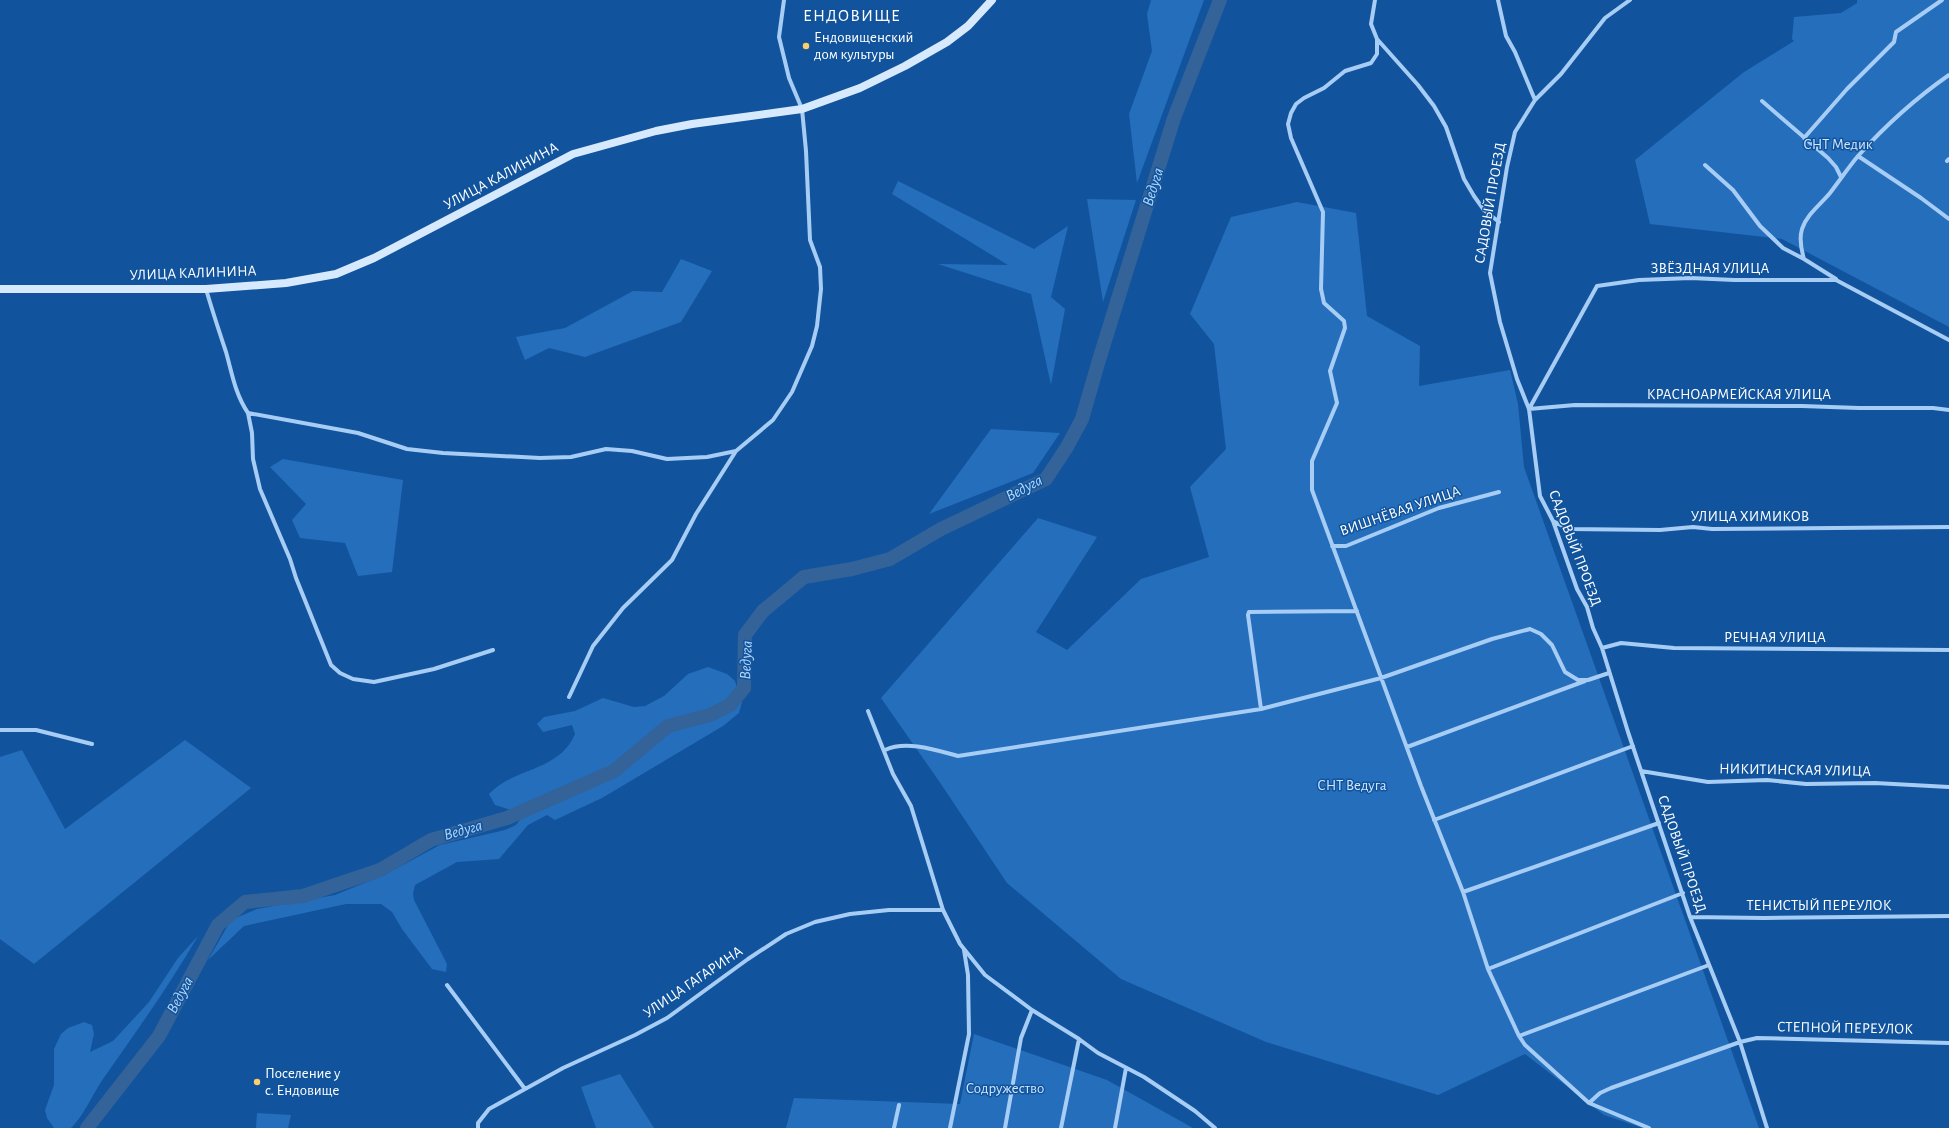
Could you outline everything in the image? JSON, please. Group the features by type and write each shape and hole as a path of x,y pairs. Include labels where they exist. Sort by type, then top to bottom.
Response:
{"street":[{"path":"570,697 593,646 623,608 672,560 696,514 736,451 773,420 792,392 812,346 817,326 821,289 820,267 810,240 806,151 802,109 789,78 779,37 784,0"},
{"name":"УЛИЦА КАЛИНИНА","path":"0,289 206,289 294,282 336,274 353,268 574,154 620,140 677,127 802,109 860,88 905,66 947,42 968,26 992,0"},
{"path":"1375,0 1371,24 1377,39 1418,85 1434,106 1446,127 1464,179 1484,210 1499,222"},
{"path":"1498,0 1506,36 1515,52 1534,100"},
{"name":"САДОВЫЙ ПРОЕЗД","path":"1630,0 1605,18 1561,74 1534,100 1515,132 1507,167 1490,272 1500,322 1517,379 1529,410 1540,496 1553,520 1577,588 1587,607 1592,628 1602,648 1690,917 1740,1042 1767,1128"},
{"path":"1804,138 1848,89 1894,42 1896,32 1942,0"},
{"path":"1377,39 1377,54 1371,63 1345,71 1324,88 1304,98 1296,104 1291,113 1288,124 1291,138 1323,212 1321,289 1324,303 1344,321 1345,328 1330,372 1337,403 1312,461 1312,490 1434,820 1463,892 1488,969 1519,1036 1525,1046 1589,1103 1649,1128"},
{"path":"1804,259 1800,246 1802,228 1816,206 1829,194 1858,156 1926,91 1949,75"},
{"path":"1762,100 1836,167 1841,177"},
{"path":"1858,156 1921,198 1949,219"},
{"path":"1705,165 1734,190 1760,226 1783,248 1804,259 1836,280"},
{"name":"ЗВЁЗДНАЯ УЛИЦА","path":"1529,410 1597,286 1639,280 1676,278 1734,280 1836,280 1949,340"},
{"path":"206,289 226,351 234,384 242,405 248,413 252,433 253,459 260,489 290,559 296,578 331,665 340,674 353,679 374,682 434,669 492,650"},
{"name":"КРАСНОАРМЕЙСКАЯ УЛИЦА","path":"1529,410 1575,405 1802,406 1933,408 1949,410"},
{"path":"248,413 358,433 407,449 443,453 540,458 571,457 606,449 632,451 667,459 707,457 736,451"},
{"name":"ВИШНЁВАЯ УЛИЦА","path":"1332,546 1346,546 1439,508 1499,492"},
{"name":"УЛИЦА ХИМИКОВ","path":"1553,520 1568,529 1660,530 1693,527 1712,529 1949,527"},
{"path":"1261,709 1248,615 1249,612 1357,611"},
{"path":"884,750 894,746 930,748 958,756 1261,709 1381,678 1492,639 1530,629 1541,634 1552,645 1565,672 1578,680 1588,680"},
{"name":"РЕЧНАЯ УЛИЦА","path":"1602,648 1621,643 1674,648 1949,650"},
{"path":"1407,747 1609,673"},
{"path":"868,711 893,774 911,806 944,910 964,949 984,975 1032,1010 1079,1039 1098,1053 1126,1068 1195,1111 1215,1128"},
{"path":"0,730 36,730 92,744"},
{"path":"1434,820 1633,746"},
{"name":"НИКИТИНСКАЯ УЛИЦА","path":"1641,771 1708,782 1767,780 1806,784 1875,783 1949,787"},
{"path":"1463,892 1659,823"},
{"path":"1488,969 1683,892"},
{"name":"УЛИЦА ГАГАРИНА","path":"478,1128 478,1123 489,1109 563,1068 635,1035 667,1018 748,959 786,934 815,922 850,914 889,910 944,910"},
{"name":"ТЕНИСТЫЙ ПЕРЕУЛОК","path":"1690,917 1764,918 1949,916"},
{"path":"950,1128 969,1034 968,975 964,949"},
{"path":"1519,1036 1710,965"},
{"path":"447,985 525,1089"},
{"path":"1005,1128 1021,1038 1032,1010"},
{"name":"СТЕПНОЙ ПЕРЕУЛОК","path":"1589,1103 1600,1093 1612,1088 1740,1042 1757,1038 1949,1043"},
{"path":"1061,1128 1079,1039"},
{"path":"1115,1128 1126,1068"},
{"path":"894,1128 899,1105"}],"green space":[{"path":"1151,0 1204,0 1137,183 1129,114 1152,51 1147,14"},
{"name":"СНТ Медик","path":"1857,0 1949,0 1949,327 1782,239 1650,224 1635,160 1744,72 1794,41 1792,39 1794,17 1841,13 1857,3"},
{"path":"898,181 1034,249 1068,226 1051,297 1065,309 1051,385 1031,294 938,264 1008,265 892,194"},
{"path":"1087,199 1136,200 1103,302"},
{"name":"СНТ Ведуга","path":"1297,202 1356,213 1367,316 1420,346 1419,386 1510,370 1518,404 1524,467 1759,1128 1643,1128 1604,1115 1525,1054 1438,1095 1266,1042 1121,979 1007,883 881,698 1038,518 1097,537 1036,632 1067,650 1141,579 1209,557 1190,487 1226,449 1214,344 1190,314 1231,217"},
{"path":"681,259 712,271 681,322 585,357 549,348 525,360 516,337 565,328 633,291 662,292"},
{"path":"991,429 1060,433 1033,473 929,514"},
{"path":"283,459 403,480 392,572 358,576 345,543 300,538 292,520 306,504 270,467"},
{"path":"708,667 727,674 735,681 742,702 739,713 723,726 602,798 555,820 547,815 528,825 499,859 457,862 415,885 413,893 414,900 447,964 446,972 432,969 402,929 392,912 381,904 346,904 244,926 208,960 231,920 257,909 335,895 384,875 440,845 505,830 516,825 522,817 514,811 495,805 489,794 499,785 547,763 558,756 568,746 575,734 572,725 543,732 537,724 544,717 575,711 603,698 634,707 645,706 664,696 688,674"},
{"path":"185,740 251,788 34,964 0,939 0,757 22,750 65,829"},
{"path":"198,936 164,991 103,1079 76,1123 71,1128 54,1128 47,1118 45,1110 54,1085 54,1049 61,1034 68,1028 84,1022 92,1025 94,1034 90,1052 113,1041 149,1002 178,958"},
{"name":"Содружество","path":"974,1034 1107,1080 1193,1128 786,1128 794,1098 960,1104"},
{"path":"620,1074 654,1128 596,1128 581,1087"},
{"path":"257,1113 291,1115 288,1128 256,1128"}],"waterway":[{"name":"Ведуга","path":"87,1128 159,1036 218,925 245,902 303,896 380,870 431,840 507,818 614,771 668,726 710,715 730,705 744,688 745,635 763,611 804,577 852,569 890,559 941,529 1046,479 1067,447 1082,419 1174,118 1220,0"}],"place":[{"name":"Ендовищенский дом культуры","path":"806,46"},
{"name":"Поселение у с. Ендовище","path":"257,1082"}],"district":[{"name":"ЕНДОВИЩЕ","path":"852,15"}]}
